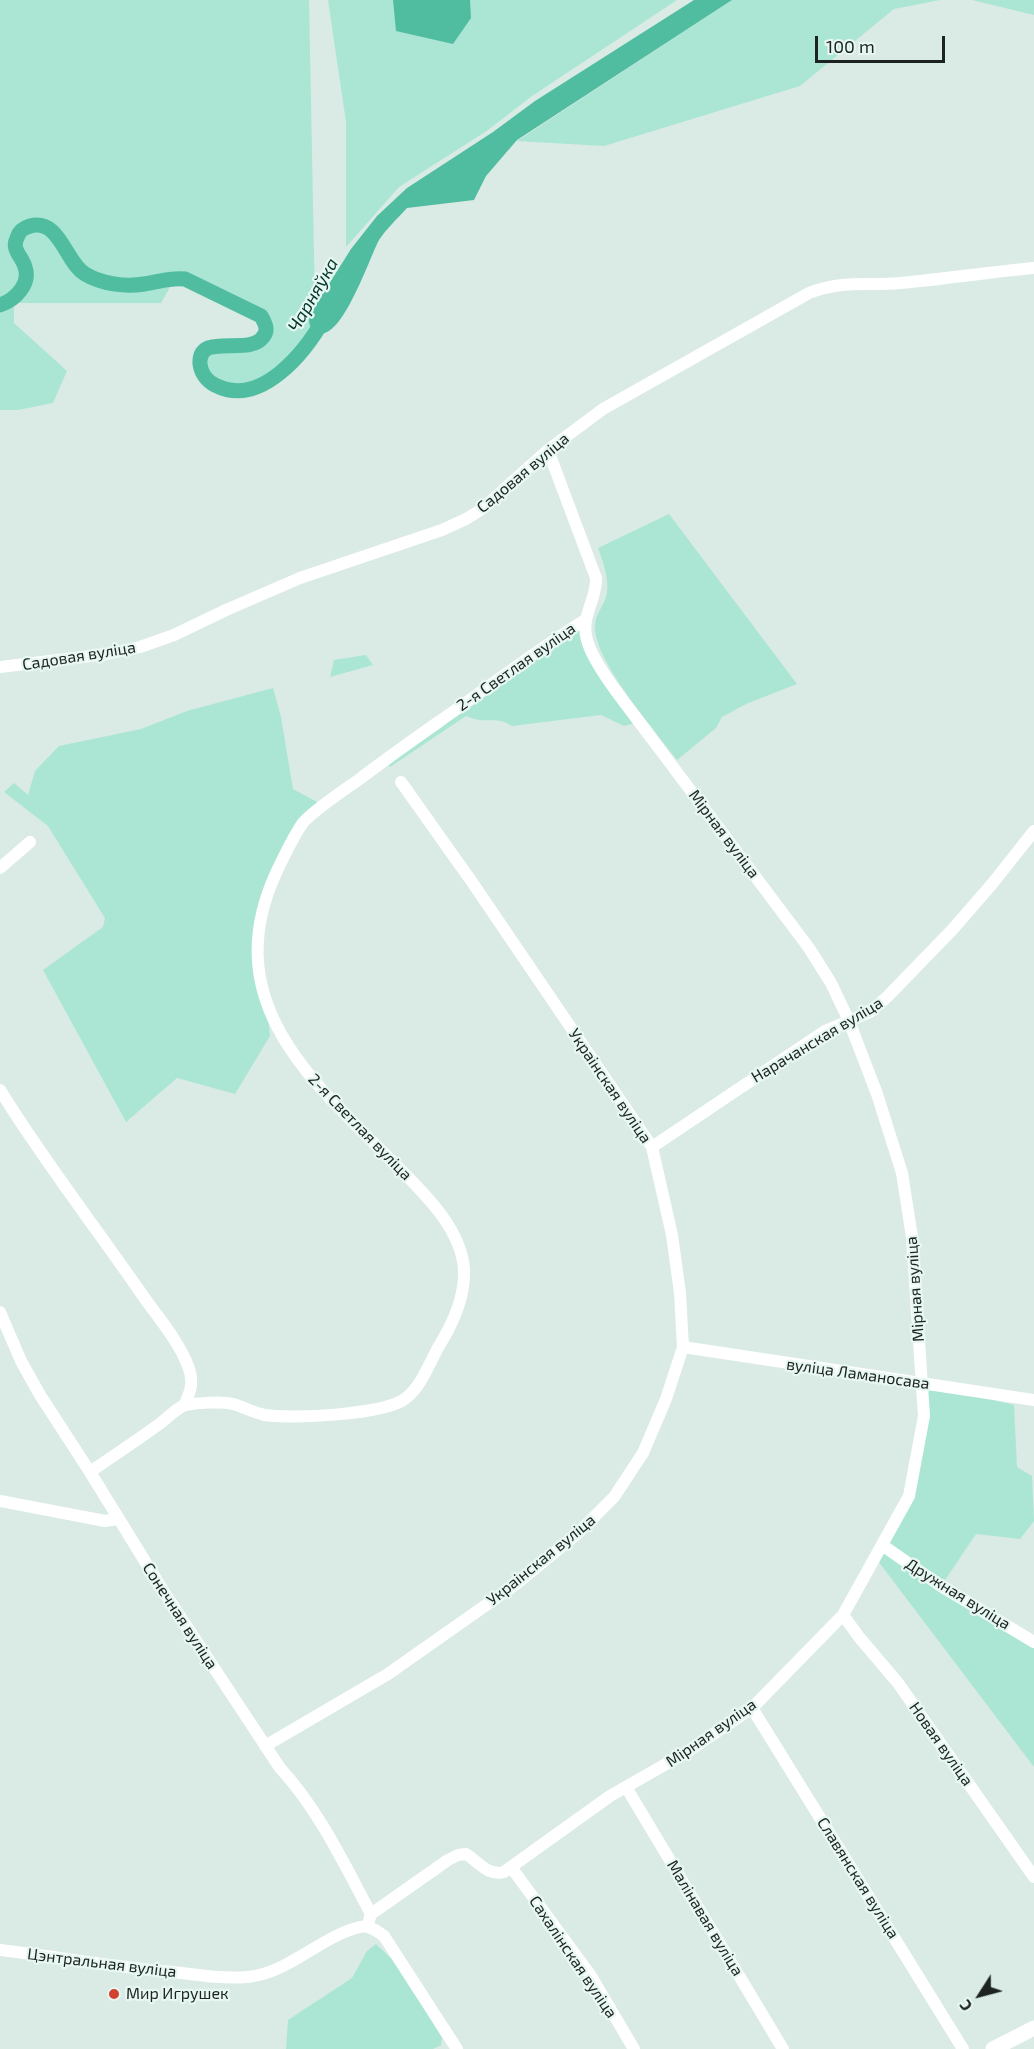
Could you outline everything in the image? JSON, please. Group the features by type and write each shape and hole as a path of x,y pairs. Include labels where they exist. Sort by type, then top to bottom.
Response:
{"main road":[{"path":"993,2049 1034,2028"}],"street":[{"name":"Садовая вуліца","path":"0,667 107,654 140,646 174,635 300,578 442,530 482,509 548,450 603,409 809,293 838,284 897,283 1034,268"},
{"path":"548,450 596,578 595,593 585,620"},
{"name":"Мірная вуліца","path":"511,1867 570,1823 626,1786 687,1752 752,1708 843,1615 909,1496 924,1416 912,1238 902,1173 877,1094 849,1021 831,983 809,948 604,673 587,641 585,620"},
{"name":"2-я Светлая вуліца","path":"90,1472 184,1405 213,1402 231,1404 262,1415 296,1417 345,1413 397,1404 407,1398 416,1388 453,1323 462,1294 464,1267 449,1225 423,1192 321,1090 285,1042 267,1007 258,970 259,930 266,895 283,857 304,822 385,760 585,620"},
{"name":"Украінская вуліца","path":"265,1746 388,1674 516,1584 578,1533 614,1497 643,1453 666,1399 683,1347 680,1293 672,1235 652,1147 400,782"},
{"name":"Нарачанская вуліца","path":"652,1147 804,1044 825,1031 870,1011 888,996 966,915 1034,831"},
{"path":"0,868 30,842"},
{"path":"0,1090 26,1133 180,1350 188,1365 192,1380 184,1405"},
{"name":"Сонечная вуліца","path":"0,1312 35,1387 118,1520 265,1746 297,1787 320,1822 371,1914"},
{"name":"вуліца Ламаносава","path":"683,1347 1034,1400"},
{"path":"0,1501 105,1521 118,1520"},
{"name":"Дружная вуліца","path":"882,1545 931,1580 1034,1642"},
{"name":"Новая вуліца","path":"843,1615 898,1683 1034,1877"},
{"name":"Славянская вуліца","path":"752,1708 963,2049"},
{"name":"Малінавая вуліца","path":"626,1786 783,2049"},
{"path":"457,2049 384,1936 370,1928 371,1914 459,1854 466,1854 488,1871 497,1874 511,1867"},
{"name":"Сахалінская вуліца","path":"511,1867 591,1976 634,2049"},
{"name":"Цэнтральная вуліца","path":"0,1950 152,1970 246,1977 264,1974 359,1927 370,1928"}],"shaded area":[{"path":"0,0 309,0 315,305 310,314 311,328 316,333 299,355 278,375 253,387 239,389 221,387 207,379 202,373 200,356 206,349 258,343 265,337 266,325 262,318 254,312 196,285 175,278 161,303 14,303 14,323 67,371 53,403 18,410 0,410"},
{"path":"328,0 677,0 532,96 488,130 399,187 346,247 346,122"},
{"path":"393,0 470,0 471,18 453,44 396,31"},
{"path":"694,0 732,0 517,140 486,176 474,200 407,208 379,240 343,315 333,327 324,333 312,329 309,323 310,314 351,249 377,216 407,188 493,132 535,101"},
{"path":"732,0 940,0 894,9 800,86 604,146 517,141"},
{"path":"972,0 1034,0 1034,15"},
{"path":"669,514 797,684 746,704 722,717 716,728 677,760 619,683 601,650 595,629 596,618 607,593 605,570 598,548"},
{"path":"585,620 585,632 639,722 624,726 601,715 512,726 501,721 479,720 466,716 390,767 385,760"},
{"path":"366,655 373,665 330,677 334,660"},
{"path":"273,688 281,717 293,789 317,802 283,857 259,930 270,1036 235,1094 177,1078 126,1122 43,970 103,927 105,918 48,826 4,792 14,783 28,795 35,771 59,746 141,729 187,711"},
{"path":"921,1383 1014,1405 1017,1467 1032,1476 1034,1521 1020,1539 976,1534 941,1586 1034,1642 1034,1767 875,1557 909,1496 924,1416"},
{"path":"376,1944 398,1965 442,2038 441,2045 433,2049 286,2049 288,2020 352,1978 367,1951"}],"waterway":[{"name":"Чарняўка","path":"0,305 16,295 26,279 24,263 15,246 19,233 30,226 40,225 48,228 61,242 78,268 92,277 114,284 129,285 185,279 261,316 266,332 256,343 215,346 202,354 200,364 202,371 215,385 232,390 249,389 265,383 294,360 325,317"}],"place":[{"name":"Мир Игрушек","path":"114,1994"}]}
